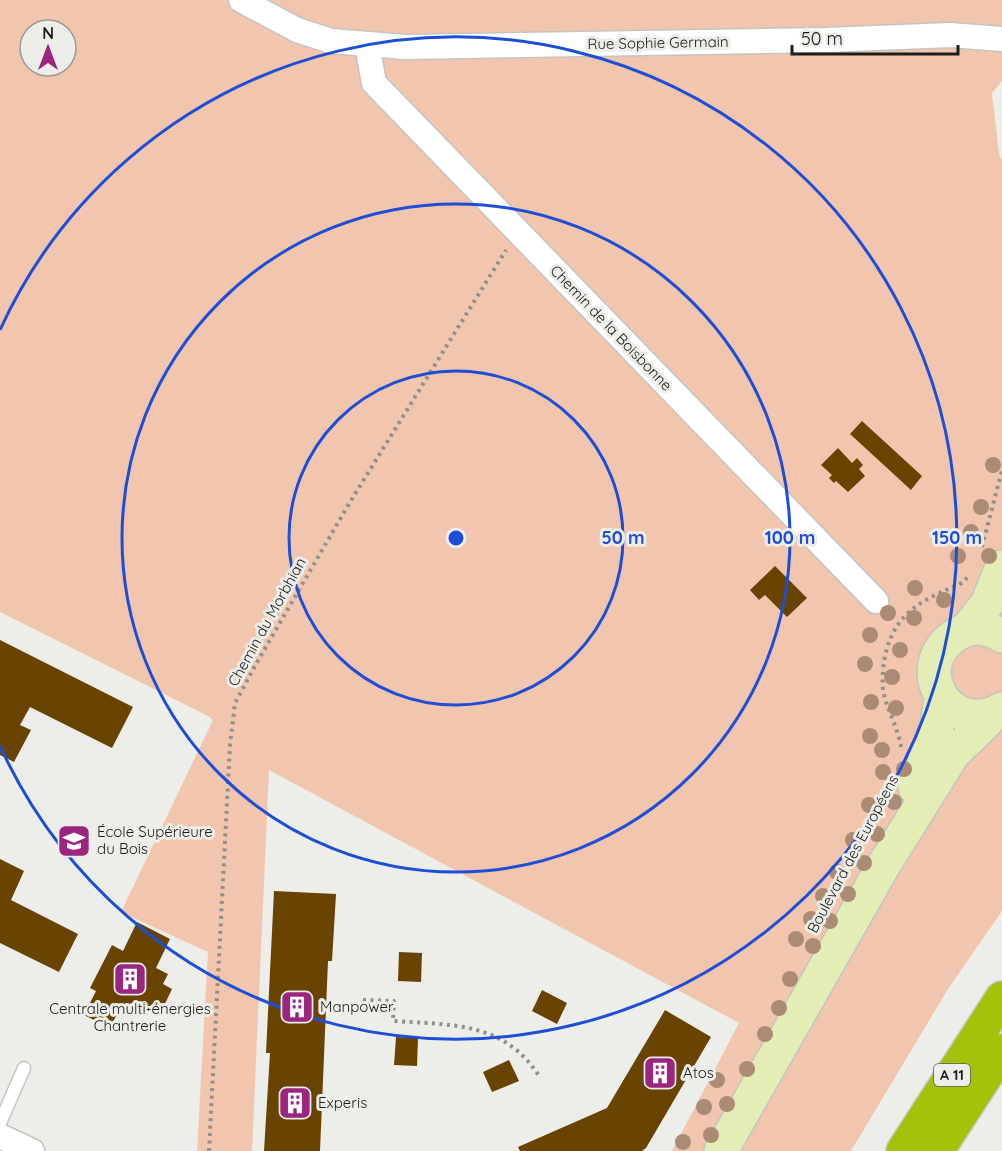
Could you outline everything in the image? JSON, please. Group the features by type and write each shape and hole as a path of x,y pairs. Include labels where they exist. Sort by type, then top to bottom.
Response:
{"highway":[{"name":"A 11","path":"903,1151 1002,998"},
{"name":"A 11","path":"937,1151 999,1059"}],"street":[{"name":"Rue Sophie Germain","path":"241,0 297,30 331,41 405,47 827,40 950,35 1002,39"},
{"name":"Rue Sophie Germain","path":"950,35 1002,55"},
{"name":"Chemin de la Boisbonne","path":"367,45 374,83 876,601"},
{"path":"967,629 987,604 991,562"},
{"path":"998,711 980,716 965,714 952,708 941,697 934,682 934,665 940,649 951,636 967,629 982,628 1002,636"},
{"name":"Boulevard des Européens","path":"721,1151 936,733 941,697"},
{"name":"Boulevard des Européens","path":"866,866 953,754 998,711"},
{"path":"0,1136 32,1151"}],"lane":[{"path":"0,1123 24,1068"}],"path":[{"name":"Chemin du Morbhian","path":"210,1151 230,757 235,703 350,502 518,232"},
{"path":"991,562 1002,470"},
{"path":"901,749 898,732 883,689 883,664 889,643 900,620 917,605 962,583 969,575"},
{"name":"Boulevard des Européens","path":"866,866 889,786"},
{"path":"363,1000 394,1001 393,1021 466,1027 486,1032 505,1042 522,1056 539,1076"}],"shaded area":[{"path":"0,0 1002,0 1002,81 992,93 999,154 1002,160 1002,911 948,989 851,1151 672,1151 739,1023 269,770 252,1151 197,1151 208,952 121,912 213,720 0,612"}],"building":[{"path":"862,421 922,476 911,490 850,434"},
{"path":"838,448 852,463 857,458 863,465 859,469 865,476 848,492 829,478 832,475 821,465"},
{"path":"775,566 807,598 787,617 765,595 759,600 750,590"},
{"path":"0,640 133,707 112,748 30,707 20,725 31,730 14,762 0,755"},
{"path":"0,859 24,871 11,900 78,934 59,972 0,943"},
{"name":"Manpower","path":"274,891 336,894 332,961 328,961 320,1151 264,1151 270,1053 266,1053"},
{"name":"Centrale multi-énergies Chantrerie","path":"137,922 170,939 156,968 168,974 163,984 172,989 162,1010 152,1005 146,1016 122,1004 110,1028 84,1015 96,991 90,988 112,945 123,951"},
{"path":"399,952 422,953 421,982 398,981"},
{"path":"542,990 567,1003 557,1024 532,1011"},
{"name":"Atos","path":"665,1010 711,1037 646,1148 642,1151 520,1151 518,1147 607,1108"},
{"path":"396,1037 418,1038 417,1066 394,1065"},
{"path":"509,1060 519,1081 492,1092 483,1072"}],"place":[{"name":"École Supérieure du Bois","path":"74,841"},
{"name":"Centrale multi-énergies Chantrerie","path":"130,979"},
{"name":"Manpower","path":"297,1007"},
{"name":"Atos","path":"660,1073"},
{"name":"Experis","path":"295,1103"}]}
